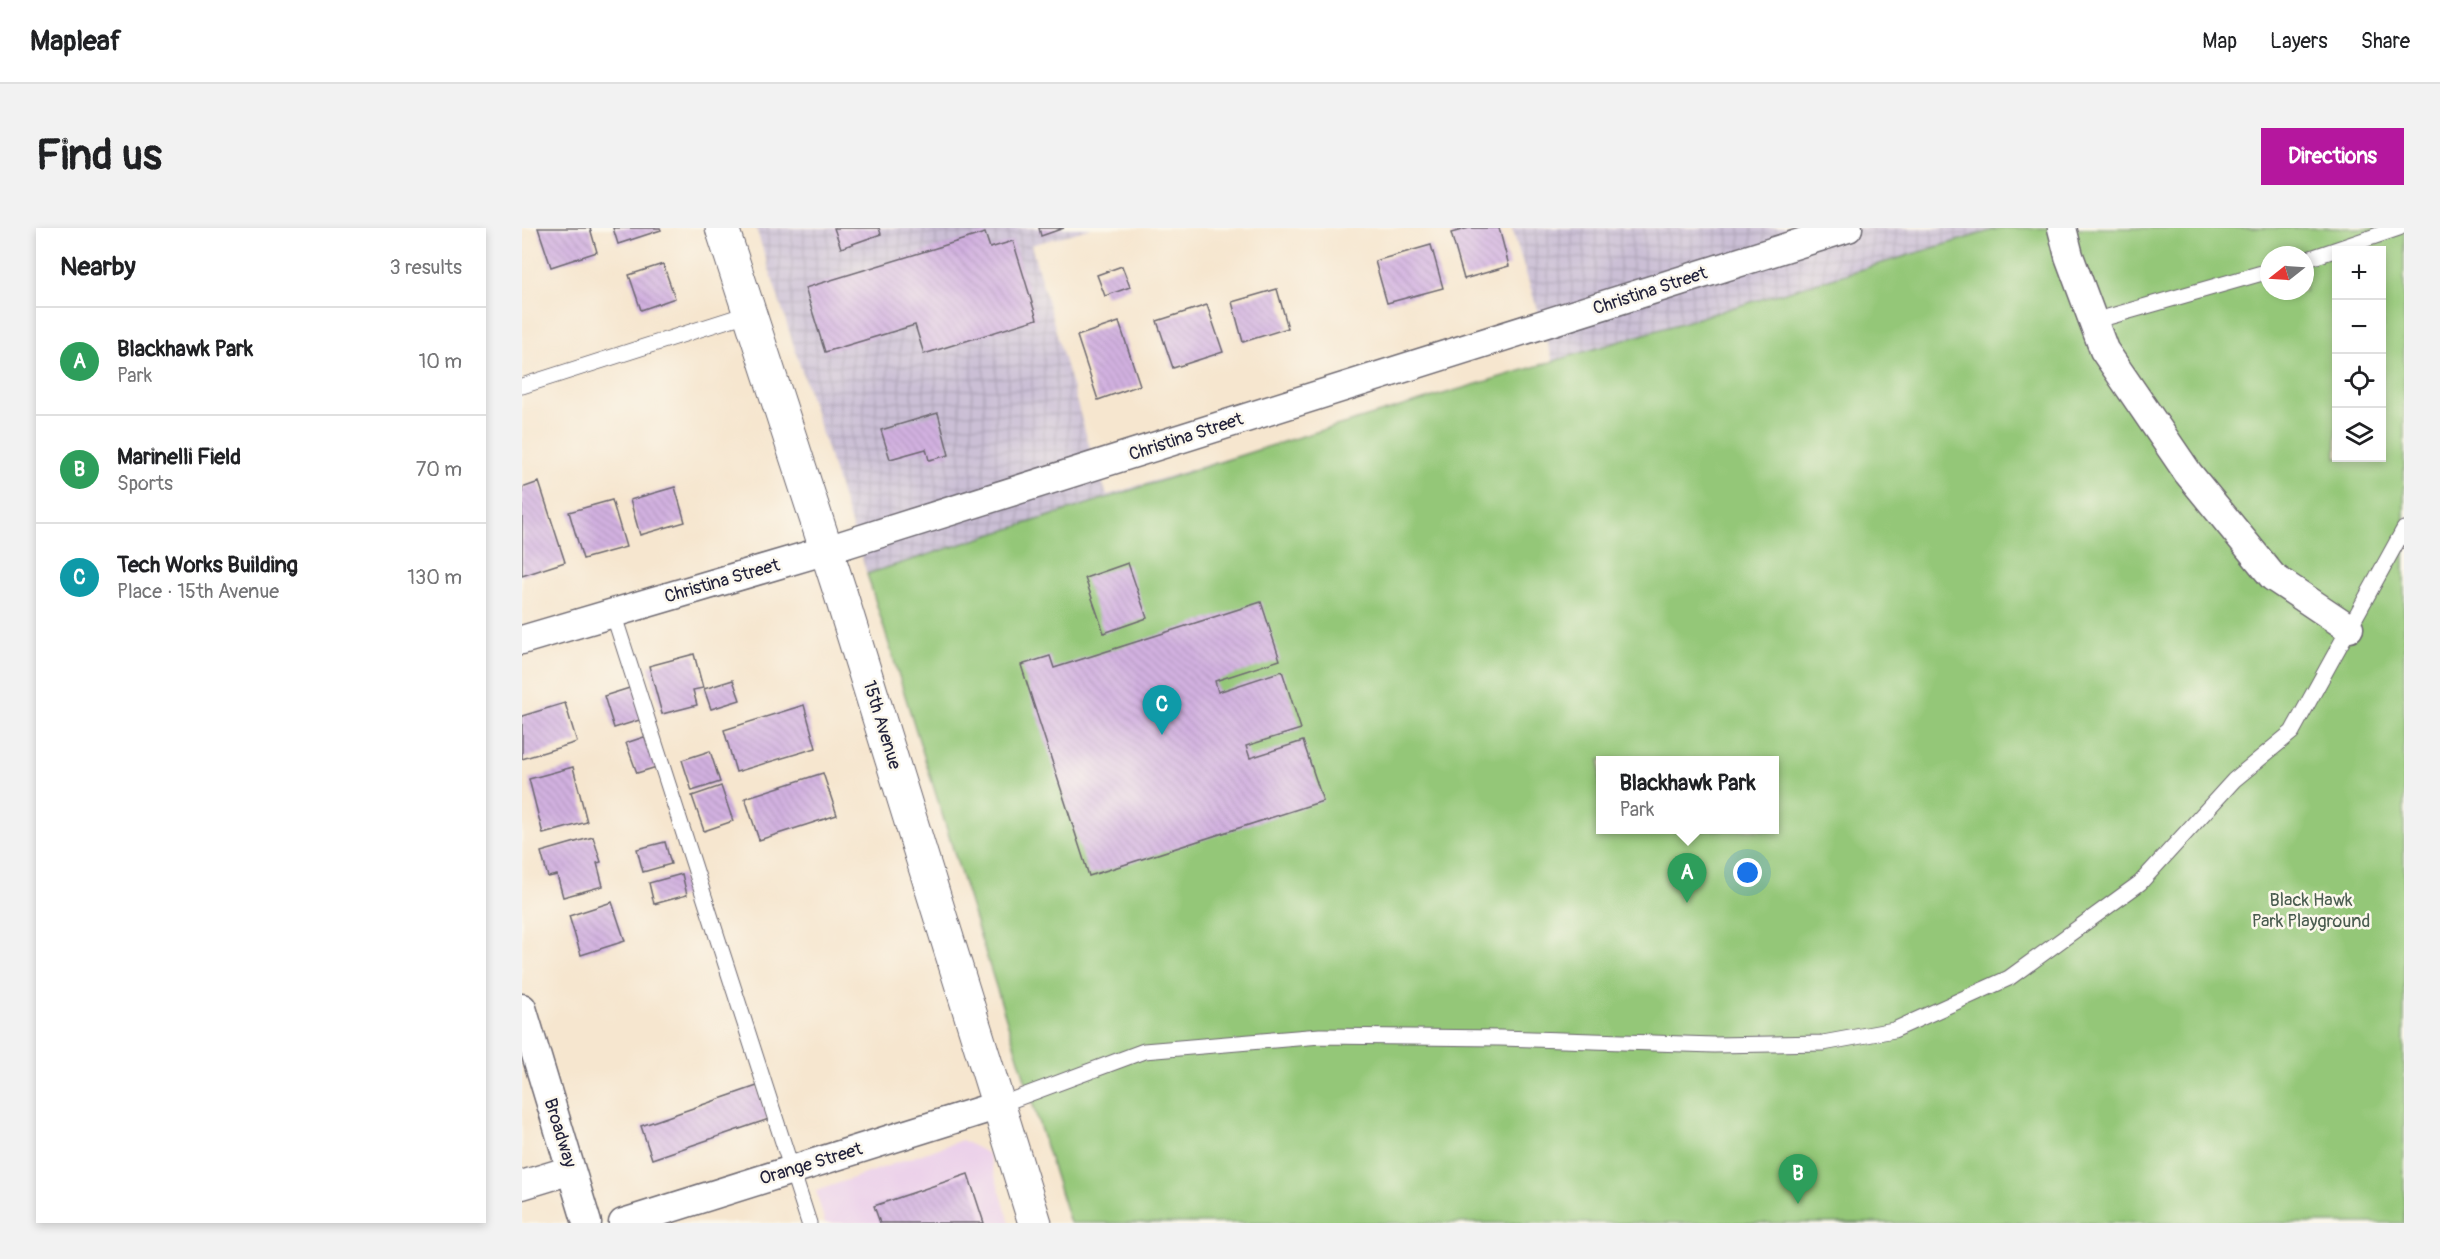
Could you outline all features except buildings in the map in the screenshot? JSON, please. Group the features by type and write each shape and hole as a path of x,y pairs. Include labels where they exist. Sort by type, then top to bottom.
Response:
{"main road":[{"name":"15th Avenue","path":"722,228 827,550 1035,1223"}],"street":[{"name":"Christina Street","path":"522,640 827,550 1848,228"},
{"path":"2062,228 2069,256 2104,350 2188,473 2273,576 2349,628"},
{"name":"Broadway","path":"522,1008 587,1223"},
{"name":"Orange Street","path":"623,1223 999,1105"},
{"path":"522,1185 571,1170"}],"lane":[{"path":"2314,257 2399,228"},
{"path":"2094,321 2260,274"},
{"path":"522,386 750,313"},
{"path":"999,1105 1144,1051 1320,1036 1500,1038 1714,1045 1823,1043 1894,1030 2009,978 2140,882 2234,780 2292,732 2404,529"},
{"path":"613,613 810,1223"}],"shaded area":[{"path":"756,228 1092,228 1031,245 1090,448 1107,495 1286,441 867,574"},
{"path":"1512,228 1999,228 1553,361"},
{"path":"962,1140 988,1154 1010,1223 825,1223 816,1191"}],"green space":[{"name":"Black Hawk Park Playground","path":"2000,228 2404,228 2404,1223 1070,1223 867,574 1286,441"}],"place":[{"name":"Tech Works Building","path":"1162,735"},
{"name":"Blackhawk Park","path":"1687,903"},
{"name":"Marinelli Field","path":"1798,1204"}]}
